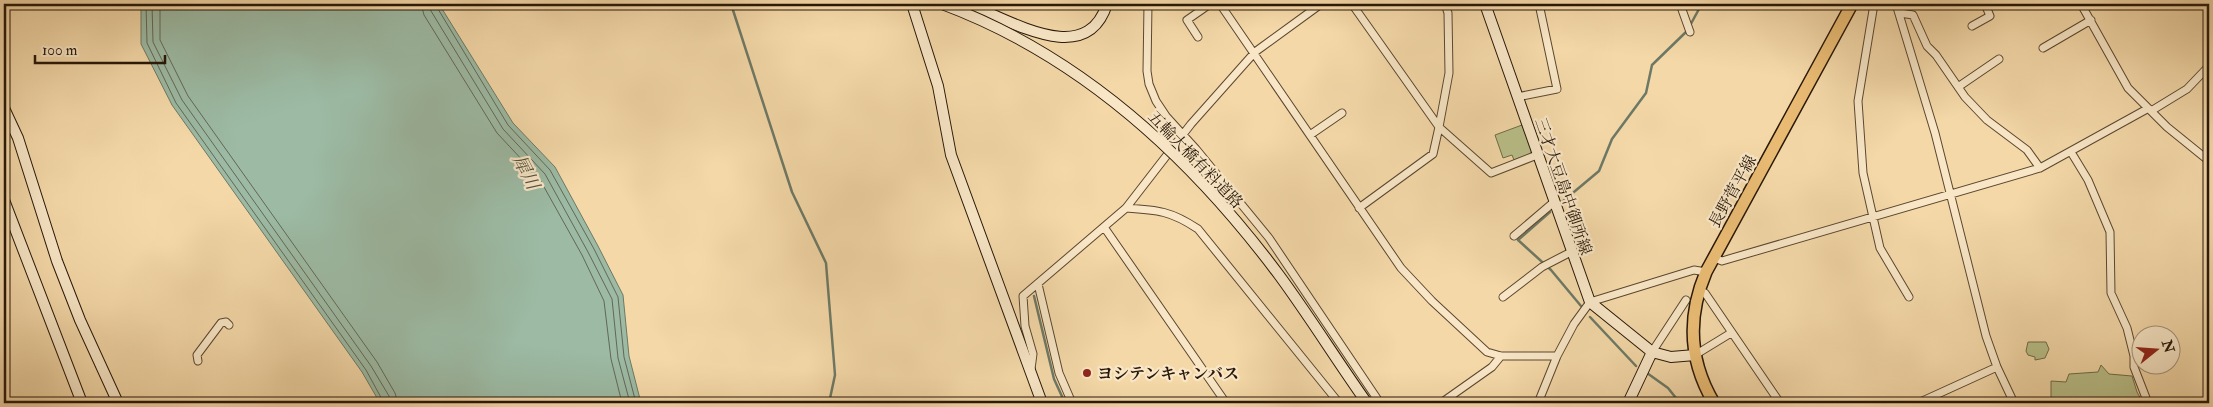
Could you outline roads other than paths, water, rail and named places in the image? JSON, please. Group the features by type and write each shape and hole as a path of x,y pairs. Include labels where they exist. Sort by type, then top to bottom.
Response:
{"main road":[{"path":"912,4 938,86 951,155 1042,403"},
{"name":"五輪大橋有料道路","path":"942,4 993,24 1035,47 1091,83 1148,129 1203,183 1255,244 1367,403"},
{"path":"967,4 1045,35 1063,38 1082,36 1090,31 1098,24 1105,8"},
{"name":"三才大豆島中御所線","path":"1485,4 1590,302"},
{"name":"長野菅平線","path":"1714,403 1694,356 1692,317 1697,296 1706,272 1852,4"},
{"path":"4,108 18,138 57,261 80,320 118,403"},
{"path":"4,201 82,403"},
{"path":"1590,302 1652,352 1671,357 1694,356"},
{"path":"1628,403 1652,352"}],"street":[{"path":"1148,4 1149,84 1166,116 1269,238 1380,403"},
{"path":"1198,37 1187,20 1210,4"},
{"path":"1220,4 1255,52 1401,268 1432,301 1486,352 1501,356 1557,356"},
{"path":"1031,373 1033,354 1025,326 1023,296 1126,208 1184,135 1255,52 1321,4"},
{"path":"1352,4 1439,127 1491,173 1537,155"},
{"path":"1359,208 1433,154 1449,73 1448,13 1445,4"},
{"path":"1517,97 1557,89 1539,4"},
{"path":"1680,4 1688,28"},
{"path":"1874,4 1858,101 1863,173 1880,248 1909,297"},
{"path":"1896,4 1951,196 1986,336 1997,367 2014,403"},
{"path":"1972,26 1990,16 1985,4"},
{"path":"2081,4 2128,88 2167,127 2209,161"},
{"path":"1900,13 1913,15 1927,46 1936,55 1958,87 1987,120 2027,150 2040,168"},
{"path":"2043,48 2091,20"},
{"path":"1958,87 1999,59"},
{"path":"1714,258 1722,261 1872,216 1951,196 2040,168 2187,89 2209,66"},
{"path":"1310,135 1342,113"},
{"path":"2071,152 2088,180 2110,232 2111,293 2127,328 2134,356 2134,367 2148,403"},
{"path":"1514,236 1554,202"},
{"path":"1126,208 1159,210 1172,214 1198,229 1339,403"},
{"path":"1104,227 1226,403"},
{"path":"1503,296 1545,266 1571,252"},
{"path":"1538,403 1557,356 1574,324 1590,302 1694,270 1706,272"},
{"path":"1038,284 1059,373 1072,403"},
{"path":"1705,293 1731,334 1780,403"},
{"path":"1652,352 1686,300"},
{"path":"198,361 197,354 221,323 226,322 229,326"},
{"path":"1694,356 1731,334"},
{"path":"1441,403 1492,368 1501,356"},
{"path":"1918,403 1997,367"}],"water":[{"name":"犀川","path":"141,4 439,4 513,123 555,167 623,295 629,356 641,403 380,403 362,372 172,105 141,44"}],"waterway":[{"path":"731,4 792,192 826,263 835,375 829,403"},
{"path":"1562,202 1599,171 1612,139 1646,93 1652,65 1687,31 1699,9 1720,4"},
{"path":"1550,212 1518,240 1551,270 1581,306"},
{"path":"1034,296 1054,379 1065,403"},
{"path":"1590,317 1636,366"},
{"path":"1647,373 1668,388 1680,403"}],"place":[{"name":"ヨシテンキャンバス","path":"1087,373"}]}
